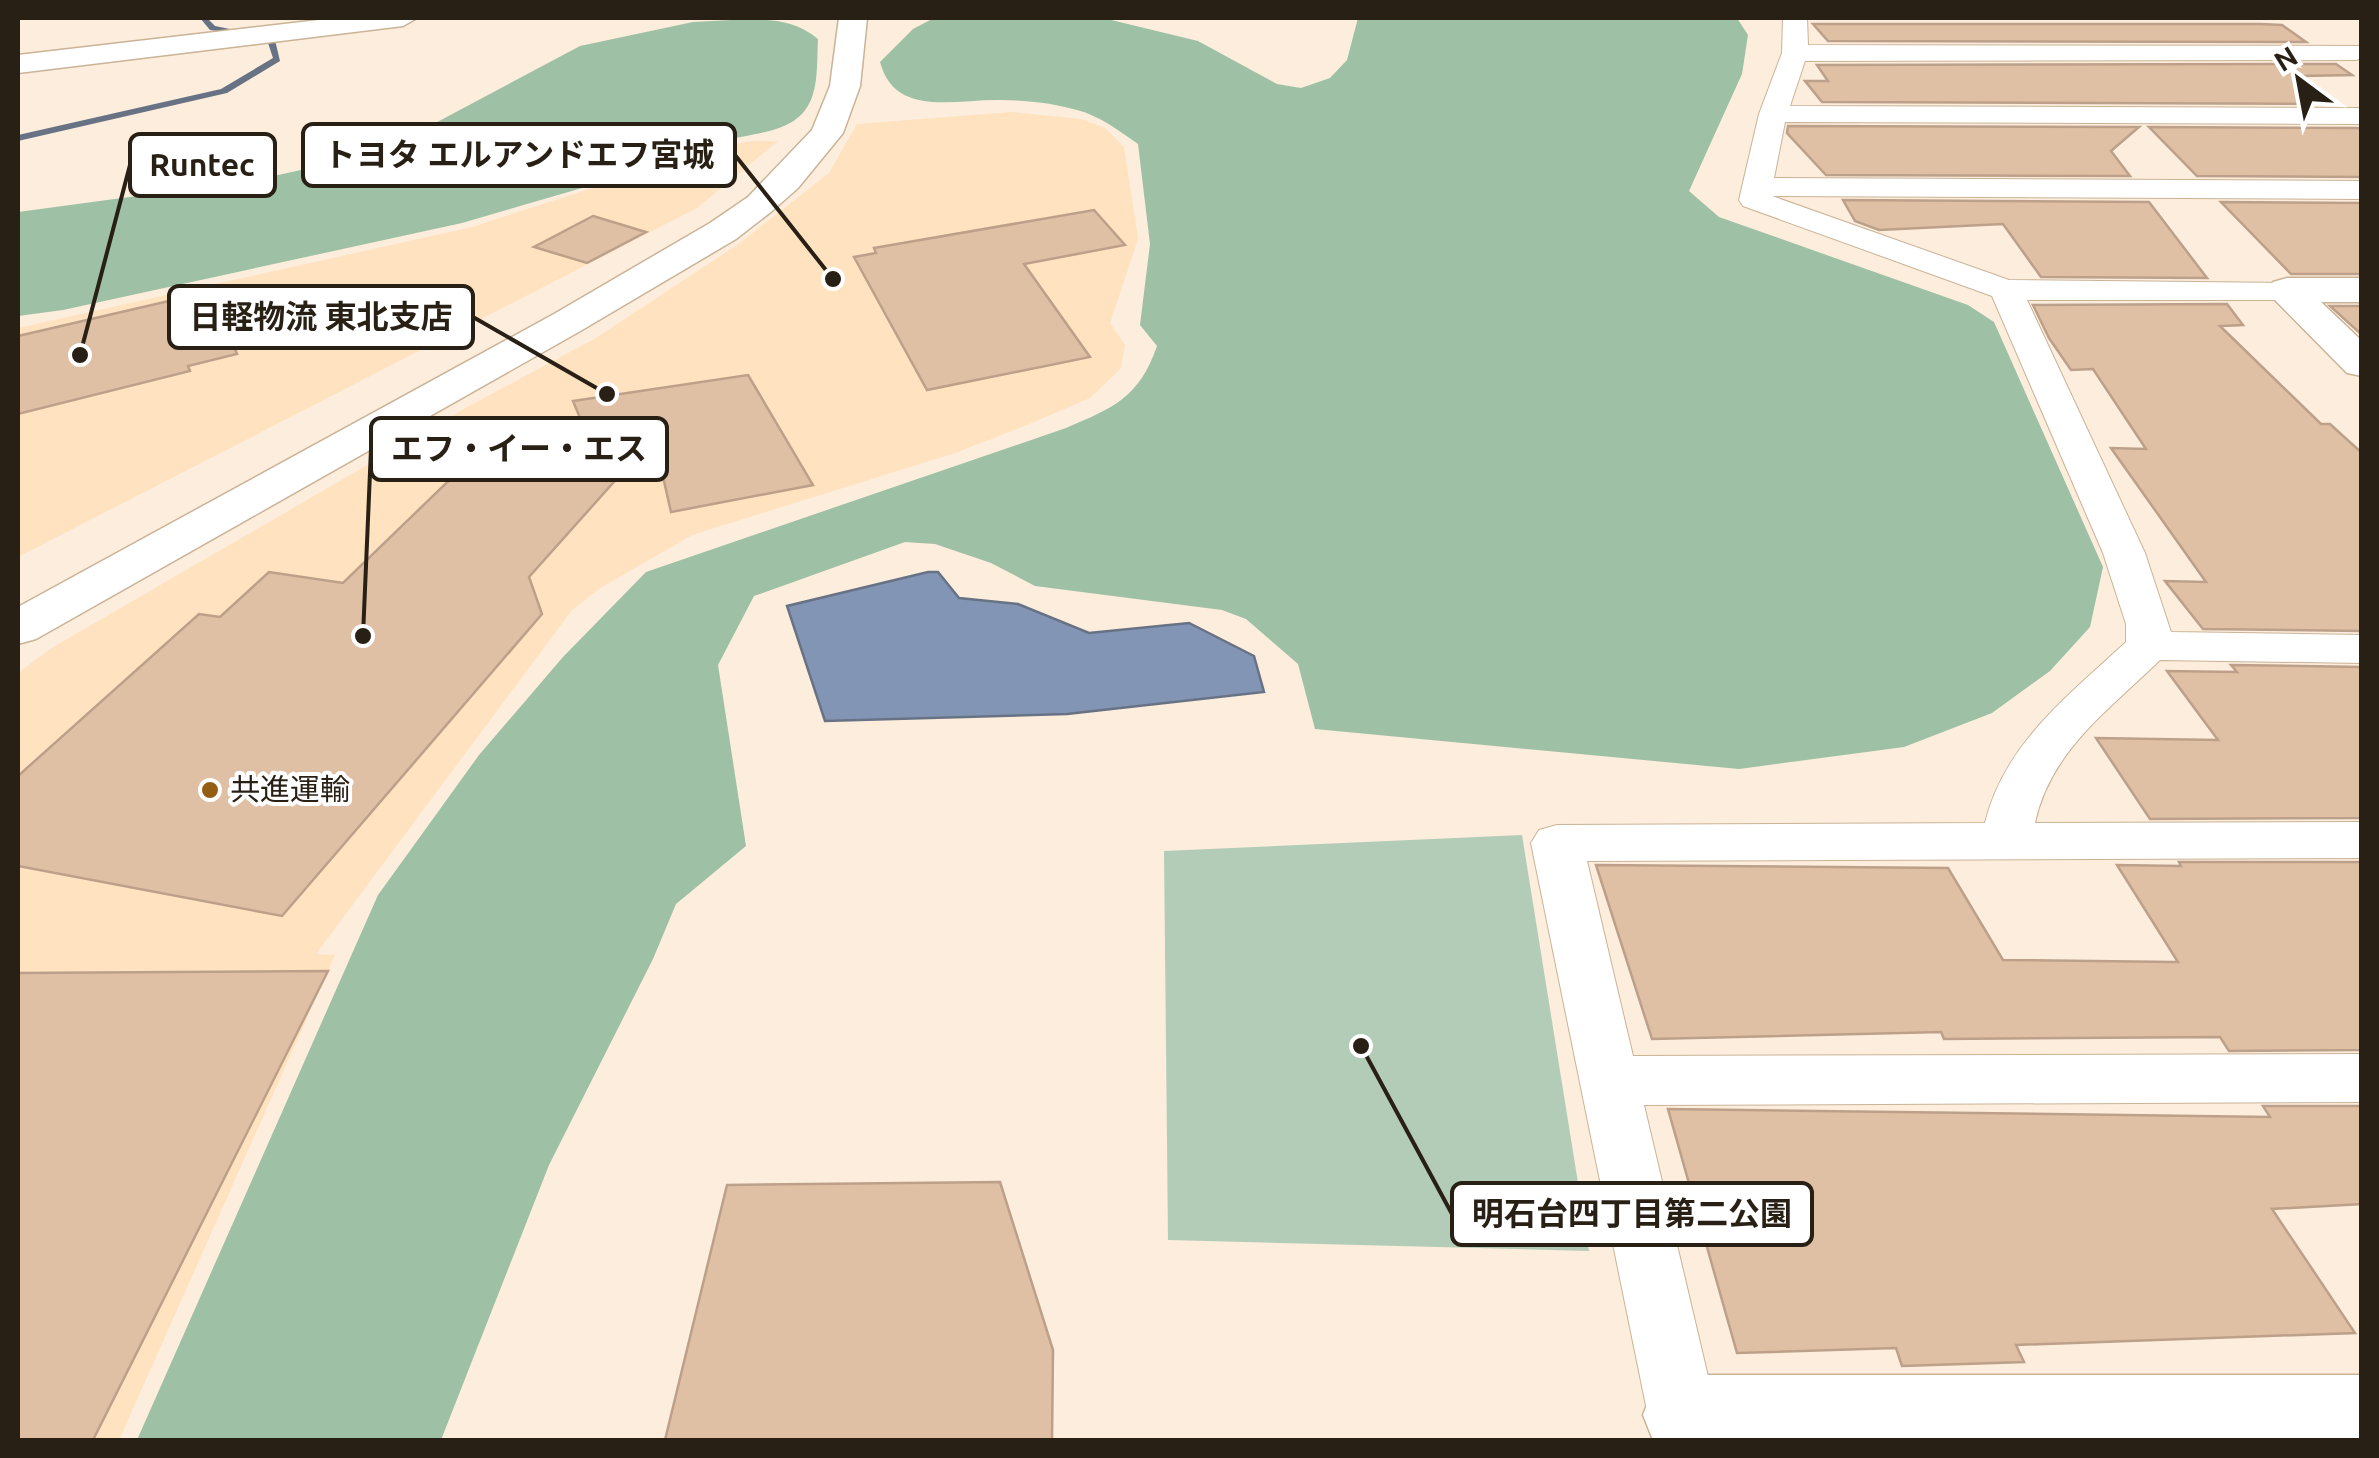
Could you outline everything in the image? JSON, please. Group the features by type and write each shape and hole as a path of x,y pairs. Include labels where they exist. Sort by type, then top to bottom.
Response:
{"street":[{"path":"18,64 403,18"},
{"path":"18,628 568,322 723,231 786,181 827,133 844,86 853,18"},
{"path":"1796,18 1796,53 1772,114 1754,200 2006,290 2362,290"},
{"path":"2324,30 2359,54"},
{"path":"1796,53 2359,54"},
{"path":"1772,114 2362,116"},
{"path":"1759,187 2362,190"},
{"path":"2006,290 2124,554 2148,624 2149,646"},
{"path":"2286,290 2362,364"},
{"path":"2006,840 2017,792 2053,736 2149,646 2362,649"},
{"path":"2362,840 1557,843 1686,1428 2140,1428 2362,1416"},
{"path":"1612,1081 2362,1078"}],"shaded area":[{"path":"1012,112 1081,119 1105,128 1124,147 1138,239 1110,323 1125,345 1121,368 1090,398 1027,425 955,453 692,535 602,587 572,610 316,954 335,955 119,1440 18,1440 18,673 50,649 471,405 596,338 740,243 829,173 857,124"},
{"path":"752,141 778,141 697,208 18,557 18,328 472,227 605,184 696,175 715,153"}],"green space":[{"path":"934,18 1103,18 1198,41 1277,84 1301,88 1330,78 1347,60 1358,18 1737,18 1748,35 1742,74 1689,191 1719,217 1968,305 1994,322 2103,567 2090,627 2050,671 1992,713 1904,747 1739,769 1315,729 1298,664 1246,619 1222,610 1035,586 991,563 935,544 905,542 754,596 718,665 746,846 676,904 653,959 549,1165 441,1440 137,1440 378,895 479,755 563,657 646,572 1066,428 1122,399 1150,364 1157,346 1140,325 1150,244 1138,144 1093,116 1059,105 1009,100 929,102 899,91 888,80 880,62 913,29"},
{"path":"750,19 786,23 818,39 813,94 804,112 790,123 716,144 701,153 690,167 613,179 462,223 63,310 18,316 18,212 256,180 381,152 580,46 693,22"},
{"path":"1522,835 1589,1251 1168,1240 1164,851"}],"water":[{"path":"938,572 959,598 1018,604 1089,633 1189,623 1254,656 1264,692 1067,714 825,721 787,606"}],"building":[{"path":"1813,24 2260,24 2282,25 2306,42 1828,41"},
{"path":"2336,64 2352,75 2300,76 2338,104 1822,102 1805,81 1828,81 1817,65"},
{"path":"1788,126 2139,127 2111,151 2130,176 1826,175 1787,133"},
{"path":"2149,127 2362,128 2362,177 2197,176"},
{"path":"1843,200 2149,202 2207,278 2041,277 2003,224 1879,230 1855,221"},
{"path":"2221,202 2362,203 2362,274 2291,274"},
{"path":"1094,210 1125,245 1024,264 1090,357 927,390 854,257 876,253 874,248"},
{"path":"593,216 646,232 587,263 534,247"},
{"path":"212,291 237,354 188,366 190,371 18,414 18,336"},
{"path":"2227,304 2243,325 2220,326 2321,424 2330,424 2362,453 2362,631 2203,629 2165,581 2206,582 2111,448 2146,449 2093,369 2071,370 2033,305"},
{"path":"2330,306 2362,306 2362,335"},
{"path":"748,375 813,485 671,512 654,437 529,577 542,614 282,916 18,866 18,776 199,614 220,617 269,572 343,583 468,462 606,481 573,401"},
{"path":"2231,665 2362,667 2362,818 2150,819 2096,738 2218,740 2167,671 2237,672"},
{"path":"2179,862 2362,862 2362,1050 2229,1051 2220,1037 1944,1039 1941,1032 1652,1039 1596,865 1948,868 2003,960 2178,962 2117,865 2181,866"},
{"path":"328,971 93,1440 18,1440 18,973"},
{"path":"2263,1106 2362,1106 2362,1204 2272,1209 2355,1333 2016,1345 2024,1362 1902,1366 1896,1348 1737,1353 1668,1109 2270,1117"},
{"path":"1000,1182 1053,1350 1052,1440 665,1440 727,1185"}],"waterway":[{"path":"203,18 213,28 241,32"},
{"path":"18,138 224,91 277,59 271,40"}],"place":[{"name":"トヨタ エルアンドエフ宮城","path":"833,279"},
{"name":"Runtec","path":"80,355"},
{"name":"日軽物流 東北支店","path":"607,394"},
{"name":"エフ・イー・エス","path":"363,636"},
{"name":"共進運輸","path":"210,790"},
{"name":"明石台四丁目第二公園","path":"1361,1046"}]}
